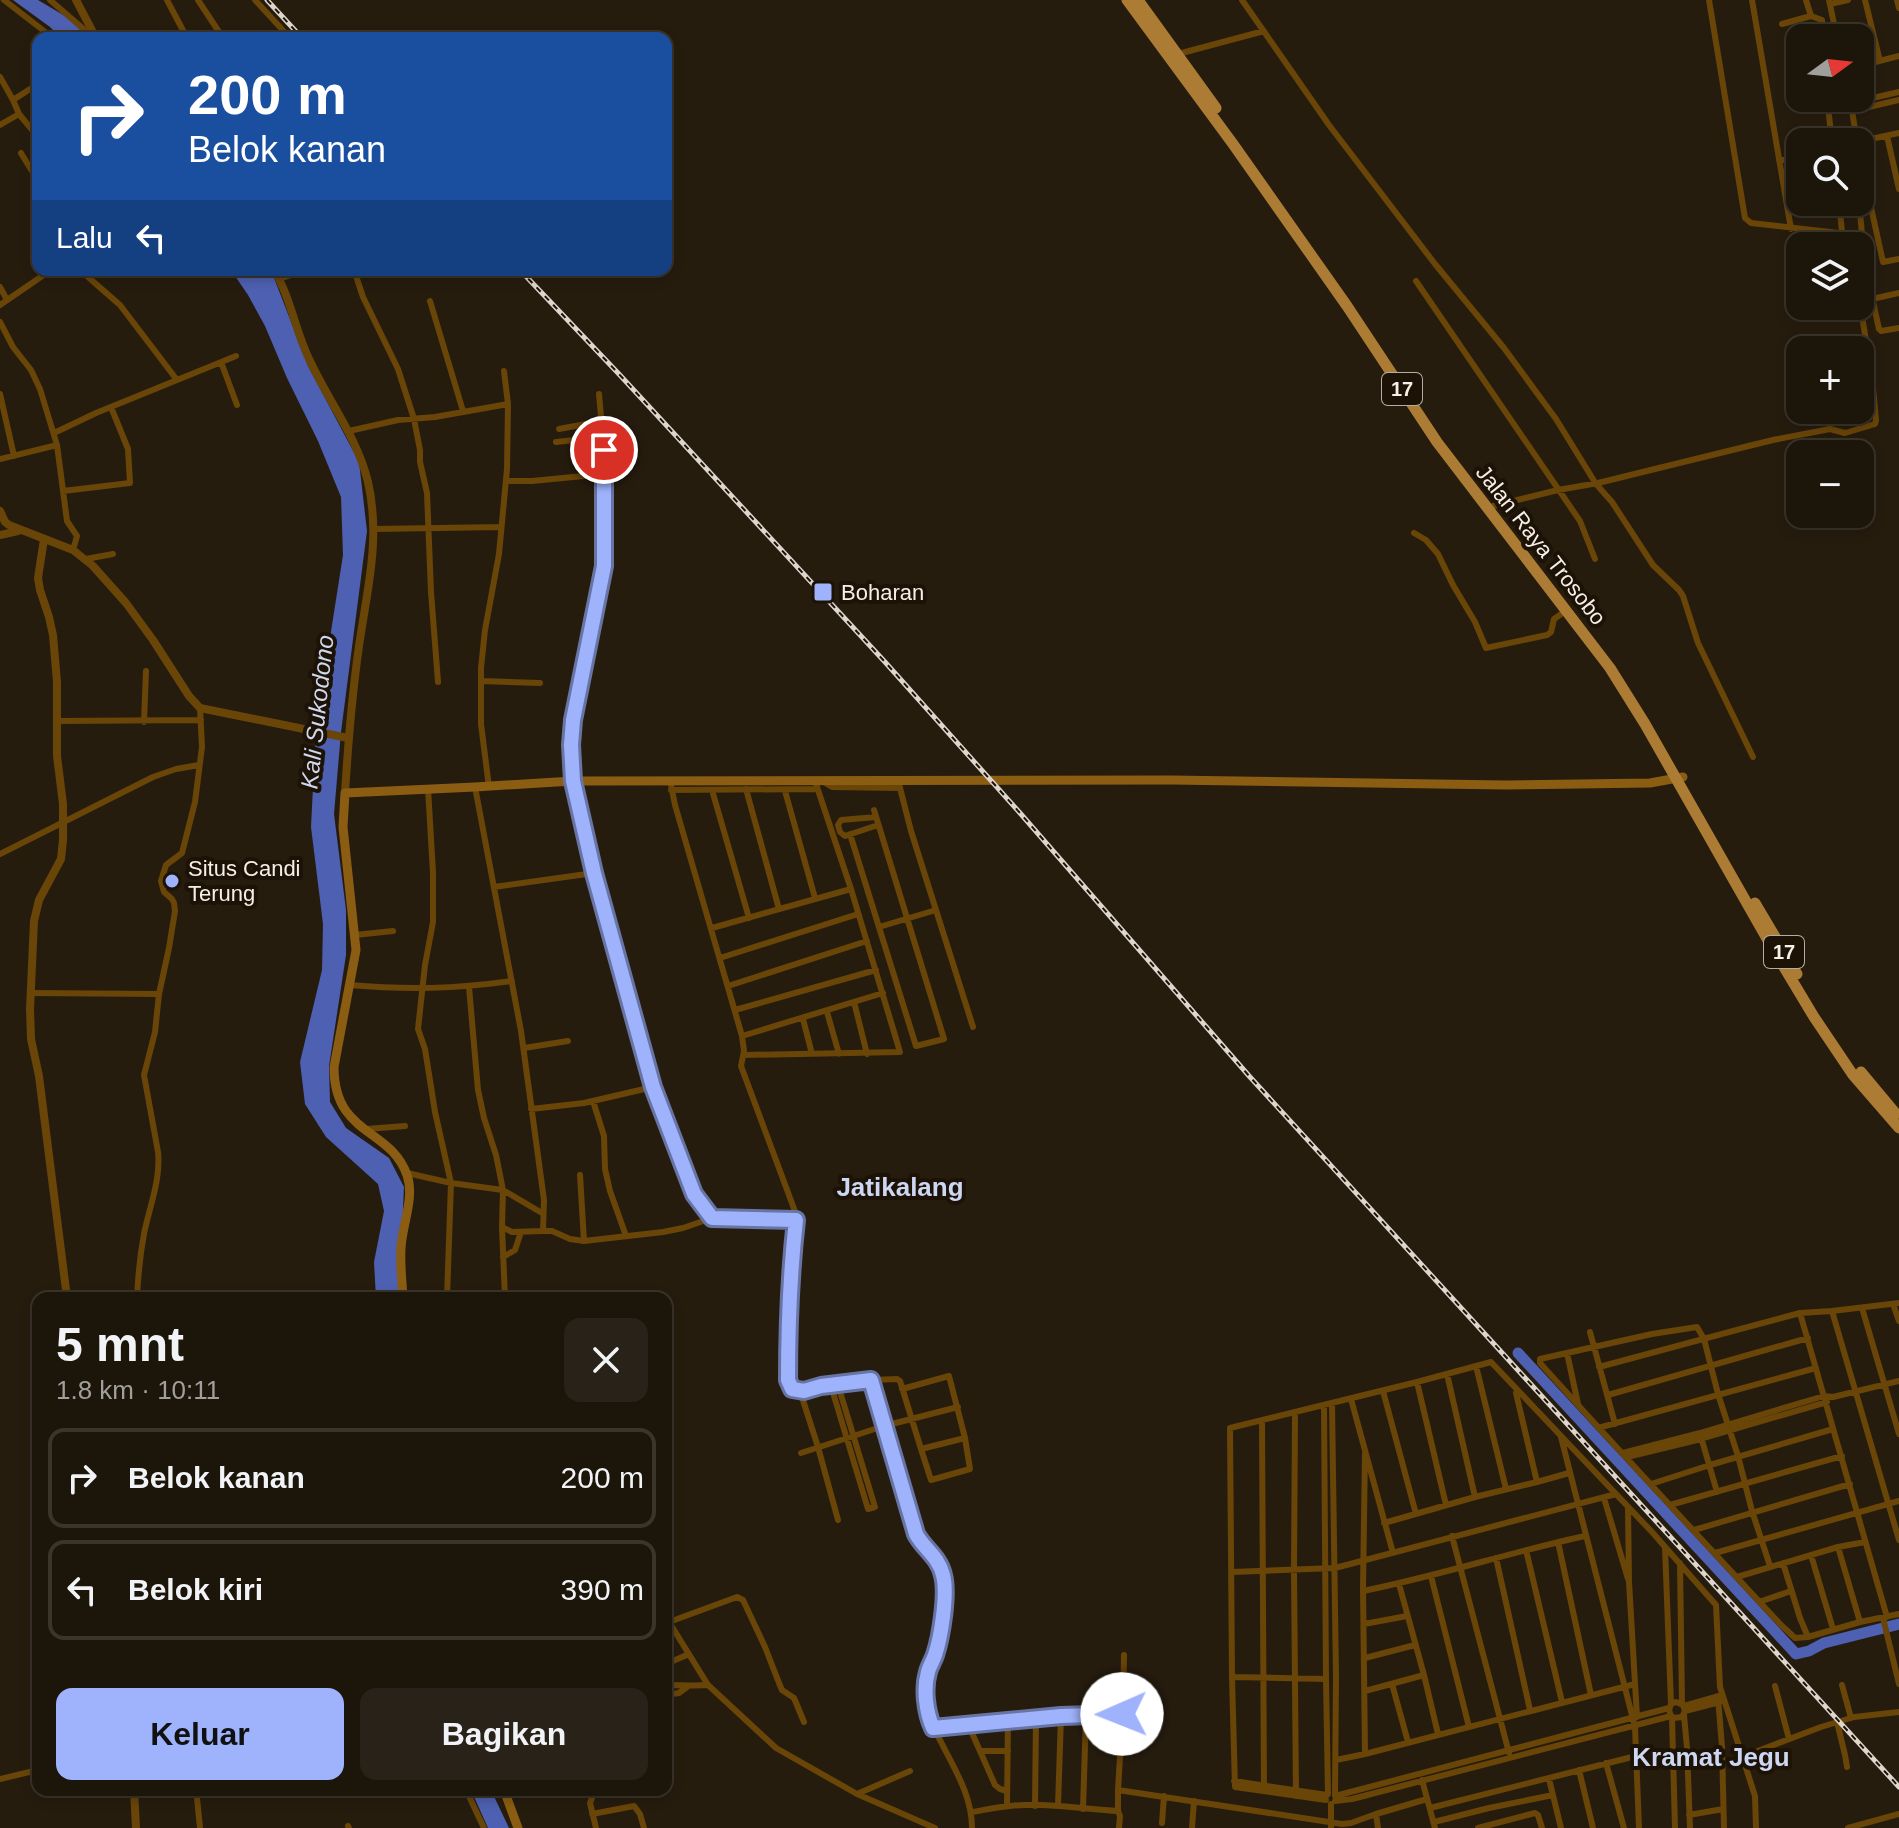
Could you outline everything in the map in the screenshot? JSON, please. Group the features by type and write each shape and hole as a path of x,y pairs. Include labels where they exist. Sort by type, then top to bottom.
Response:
{"highway":[{"name":"Jalan Raya Trosobo","path":"1127,0 1347,306 1437,442 1616,666 1672,780 1818,1011 1851,1059 1899,1117"},
{"name":"Jalan Raya Trosobo","path":"1138,0 1348,293 1454,456 1563,613 1610,668 1672,780 1814,1017 1848,1068 1899,1128"}],"main road":[{"path":"403,1292 400,1259 410,1191 407,1173 392,1152 347,1114 334,1076 356,954 343,827 345,793 573,781 671,785 1171,780 1421,785 1620,784 1672,780"},
{"path":"506,1796 518,1828"}],"street":[{"path":"4,0 45,32"},
{"path":"50,0 88,32"},
{"path":"76,0 92,32"},
{"path":"167,0 184,32"},
{"path":"198,0 219,32"},
{"path":"255,0 284,32"},
{"path":"1242,0 1348,150 1556,419 1653,565 1679,590 1698,643 1753,757"},
{"path":"1709,0 1745,218 1751,223 1791,229 1842,232 1840,216"},
{"path":"1752,0 1786,198"},
{"path":"1806,0 1811,16"},
{"path":"1834,24 1829,2 1848,0"},
{"path":"1865,0 1880,61"},
{"path":"1897,0 1899,8"},
{"path":"1782,24 1811,16 1833,20"},
{"path":"1822,20 1822,24"},
{"path":"1178,54 1264,31"},
{"path":"1874,62 1899,56"},
{"path":"0,77 19,114 32,130"},
{"path":"13,100 32,88"},
{"path":"1874,98 1899,92"},
{"path":"1874,102 1899,100"},
{"path":"0,125 19,114"},
{"path":"1874,139 1899,133"},
{"path":"1887,136 1899,189"},
{"path":"21,153 32,171"},
{"path":"1779,160 1786,160"},
{"path":"1789,216 1791,229"},
{"path":"1873,216 1883,262"},
{"path":"1874,264 1899,259"},
{"path":"0,305 42,276"},
{"path":"87,276 120,305 177,380"},
{"path":"277,276 309,360 358,452 368,484 374,529 374,552 345,738 345,793"},
{"path":"279,279 288,276"},
{"path":"356,276 398,369 414,419 426,483 438,682"},
{"path":"1416,281 1585,531 1595,559"},
{"path":"0,287 7,300"},
{"path":"1874,299 1899,293"},
{"path":"430,301 463,411"},
{"path":"1874,307 1880,331 1899,328"},
{"path":"1488,504 1599,483 1773,440 1830,429 1845,433 1875,424 1872,377 1863,320"},
{"path":"0,322 40,389 57,445 67,521 77,536 73,550"},
{"path":"54,433 236,356"},
{"path":"221,362 237,405"},
{"path":"489,787 481,724 481,681 506,481 509,436 504,371"},
{"path":"0,394 14,456"},
{"path":"599,397 603,437 604,566 573,720 573,781 594,873 653,1087 694,1194 712,1218"},
{"path":"349,431 508,404"},
{"path":"63,491 130,483 128,449 111,407"},
{"path":"559,429 602,421"},
{"path":"556,442 603,437"},
{"path":"0,459 57,445"},
{"path":"506,481 604,474"},
{"path":"0,511 5,522 18,530"},
{"path":"1,535 5,522"},
{"path":"374,529 501,527"},
{"path":"1,535 27,531 73,550 86,559 126,603 200,708 345,738"},
{"path":"1414,533 1426,540 1438,554 1486,648 1547,635 1551,632 1552,623 1563,613"},
{"path":"44,539 39,584 52,626 63,821 61,859 39,900 35,916 31,1033 66,1292"},
{"path":"86,559 113,554"},
{"path":"144,722 146,671"},
{"path":"481,681 540,683"},
{"path":"137,1292 159,1165 144,1075 155,1032 175,911 172,899 162,887 162,875 166,865 178,857 184,846 195,802 200,708"},
{"path":"58,721 201,720"},
{"path":"0,854 163,773 199,765"},
{"path":"744,1055 900,1052 818,784 785,791 712,790 671,785 742,1036 744,1055 741,1066 796,1220 790,1276 788,1380 792,1389 800,1391 897,1379 913,1419 933,1489"},
{"path":"898,784 973,1027"},
{"path":"475,787 524,1048 544,1200 543,1231"},
{"path":"428,788 433,915 418,1029 425,1049 451,1183 447,1292"},
{"path":"746,789 779,909"},
{"path":"712,790 749,918"},
{"path":"785,791 815,898"},
{"path":"876,817 850,834 842,835 838,825 841,820 876,817"},
{"path":"850,834 916,1046 944,1039 876,817"},
{"path":"494,887 594,873"},
{"path":"712,928 851,889"},
{"path":"879,927 936,910"},
{"path":"720,958 858,914"},
{"path":"355,935 393,931"},
{"path":"728,986 867,941"},
{"path":"735,1010 876,970"},
{"path":"349,985 423,989 512,981"},
{"path":"469,987 478,1090 503,1190 505,1292"},
{"path":"30,993 159,994"},
{"path":"742,1036 883,993"},
{"path":"854,1002 867,1054"},
{"path":"827,1012 839,1054"},
{"path":"803,1019 812,1054"},
{"path":"524,1048 568,1041"},
{"path":"531,1109 593,1101 653,1087"},
{"path":"593,1101 604,1136 605,1169 610,1191 626,1236"},
{"path":"362,1129 405,1126"},
{"path":"407,1173 503,1190 542,1213"},
{"path":"580,1175 584,1241"},
{"path":"502,1227 512,1232 552,1231 584,1241 683,1228 712,1218 796,1220"},
{"path":"503,1257 515,1250 521,1232"},
{"path":"1599,1367 1800,1313 1896,1304 1899,1321"},
{"path":"1862,1308 1899,1434"},
{"path":"1832,1311 1899,1540"},
{"path":"1800,1313 1850,1484 1899,1684"},
{"path":"1770,1566 1699,1328 1693,1326 1542,1357 1540,1361 1598,1428 1796,1639 1860,1622 1885,1622 1899,1614"},
{"path":"1590,1332 1615,1424"},
{"path":"1652,1334 1657,1352"},
{"path":"1608,1395 1808,1338"},
{"path":"1567,1353 1579,1405"},
{"path":"1671,1711 1635,1718 1352,1799 1296,1794 1234,1781 1230,1429 1492,1362 1665,1546 1717,1606 1724,1828"},
{"path":"1476,1366 1506,1489"},
{"path":"1598,1428 1816,1368"},
{"path":"1447,1374 1475,1497"},
{"path":"902,1389 948,1376 958,1407 970,1469 931,1480"},
{"path":"871,1380 916,1534 937,1559 944,1577 945,1599 936,1653 927,1674 925,1690 933,1728 963,1783 972,1812 972,1828"},
{"path":"1625,1455 1899,1381"},
{"path":"1417,1382 1446,1505"},
{"path":"834,1385 875,1507 869,1509 851,1436"},
{"path":"1515,1389 1537,1482"},
{"path":"800,1391 838,1520"},
{"path":"1383,1391 1416,1514"},
{"path":"1351,1399 1393,1553"},
{"path":"1328,1404 1335,1568 1336,1760 1331,1798"},
{"path":"1328,1404 1326,1679 1332,1825"},
{"path":"801,1453 884,1426 958,1407"},
{"path":"1295,1413 1296,1794"},
{"path":"1262,1421 1264,1788"},
{"path":"1651,1484 1833,1429"},
{"path":"1701,1436 1717,1492"},
{"path":"1560,1437 1635,1718"},
{"path":"921,1449 965,1438"},
{"path":"1365,1452 1365,1754"},
{"path":"1670,1505 1842,1456"},
{"path":"1384,1523 1569,1473"},
{"path":"1694,1530 1850,1484"},
{"path":"1232,1572 1335,1568 1616,1494"},
{"path":"1604,1498 1629,1582"},
{"path":"1715,1553 1899,1501"},
{"path":"1628,1507 1639,1828"},
{"path":"1452,1536 1509,1754"},
{"path":"1363,1591 1585,1536"},
{"path":"1558,1542 1591,1695"},
{"path":"1737,1577 1865,1542"},
{"path":"1665,1546 1675,1828"},
{"path":"1838,1547 1860,1622"},
{"path":"1526,1550 1562,1702"},
{"path":"1811,1555 1833,1629"},
{"path":"1496,1558 1530,1710"},
{"path":"1680,1563 1690,1828"},
{"path":"1783,1563 1808,1637"},
{"path":"1431,1576 1469,1727"},
{"path":"1399,1584 1438,1734"},
{"path":"1759,1602 1791,1591"},
{"path":"672,1619 720,1602 743,1600 782,1690 794,1698 804,1722"},
{"path":"1364,1624 1407,1616"},
{"path":"1781,1625 1800,1618"},
{"path":"672,1626 708,1685 776,1748 857,1794 935,1828"},
{"path":"1365,1658 1415,1645"},
{"path":"672,1661 689,1654"},
{"path":"1119,1828 1124,1655"},
{"path":"1365,1691 1424,1675"},
{"path":"1232,1677 1326,1679"},
{"path":"1392,1684 1408,1742"},
{"path":"1336,1760 1635,1684"},
{"path":"672,1686 708,1685"},
{"path":"1842,1685 1851,1718"},
{"path":"1775,1686 1789,1739"},
{"path":"672,1694 687,1687"},
{"path":"1671,1711 1677,1719 1684,1709 1721,1699"},
{"path":"1721,1699 1756,1803 1756,1828"},
{"path":"1331,1798 1635,1727 1671,1711 1676,1702 1684,1709"},
{"path":"1742,1757 1837,1722 1899,1712"},
{"path":"933,1728 1061,1716 1122,1714"},
{"path":"1083,1809 1086,1715"},
{"path":"1058,1806 1061,1716"},
{"path":"1035,1806 1036,1718"},
{"path":"1007,1806 1008,1720"},
{"path":"1837,1722 1847,1767"},
{"path":"968,1724 995,1785 1007,1791"},
{"path":"981,1751 1008,1751"},
{"path":"1430,1808 1636,1756"},
{"path":"1606,1763 1624,1828"},
{"path":"1579,1770 1593,1828"},
{"path":"0,1779 32,1771"},
{"path":"857,1794 910,1771"},
{"path":"1549,1779 1561,1828"},
{"path":"1422,1780 1435,1825 1489,1808 1553,1795"},
{"path":"1118,1790 1332,1825 1351,1823 1427,1799"},
{"path":"134,1796 136,1828"},
{"path":"469,1796 484,1828"},
{"path":"593,1796 590,1803 596,1828"},
{"path":"1162,1823 1164,1796"},
{"path":"197,1798 200,1828"},
{"path":"1192,1828 1194,1801"},
{"path":"592,1814 634,1806 644,1828"},
{"path":"972,1812 1007,1806 1118,1811"},
{"path":"1689,1815 1723,1809"},
{"path":"1478,1828 1535,1813 1542,1828"},
{"path":"1376,1814 1378,1828"},
{"path":"1848,1828 1899,1814"}],"water":[{"path":"13,0 38,0 70,19 82,32 55,32"},
{"path":"235,276 273,276 308,366 359,462 367,531 341,732 334,814 346,910 346,955 329,1066 330,1102 346,1128 389,1158 404,1187 399,1292 376,1292 374,1262 384,1211 378,1184 326,1137 305,1104 300,1062 322,970 323,924 311,827 316,727 343,555 341,497 318,441 248,295"},
{"path":"474,1796 494,1796 509,1828 488,1828"}],"waterway":[{"path":"1518,1353 1796,1654 1824,1643 1899,1624"}],"railway":[{"path":"267,0 296,32"},
{"path":"526,276 885,662 1250,1077 1899,1787"}],"place":[{"name":"Boharan","path":"823,592"},
{"name":"Situs Candi Terung","path":"172,881"}],"district":[{"name":"Jatikalang","path":"900,1187"},
{"name":"Kramat Jegu","path":"1711,1757"}],"route":[{"path":"604,450 604,566 573,720 573,781 594,873 653,1087 694,1194 712,1218 796,1220 788,1319 788,1380 792,1389 804,1391 871,1380 916,1534 937,1559 944,1577 945,1599 936,1653 927,1674 925,1690 933,1728 1061,1716 1122,1714"}],"water label":[{"name":"Kali Sukodono","path":"317,712"}]}
